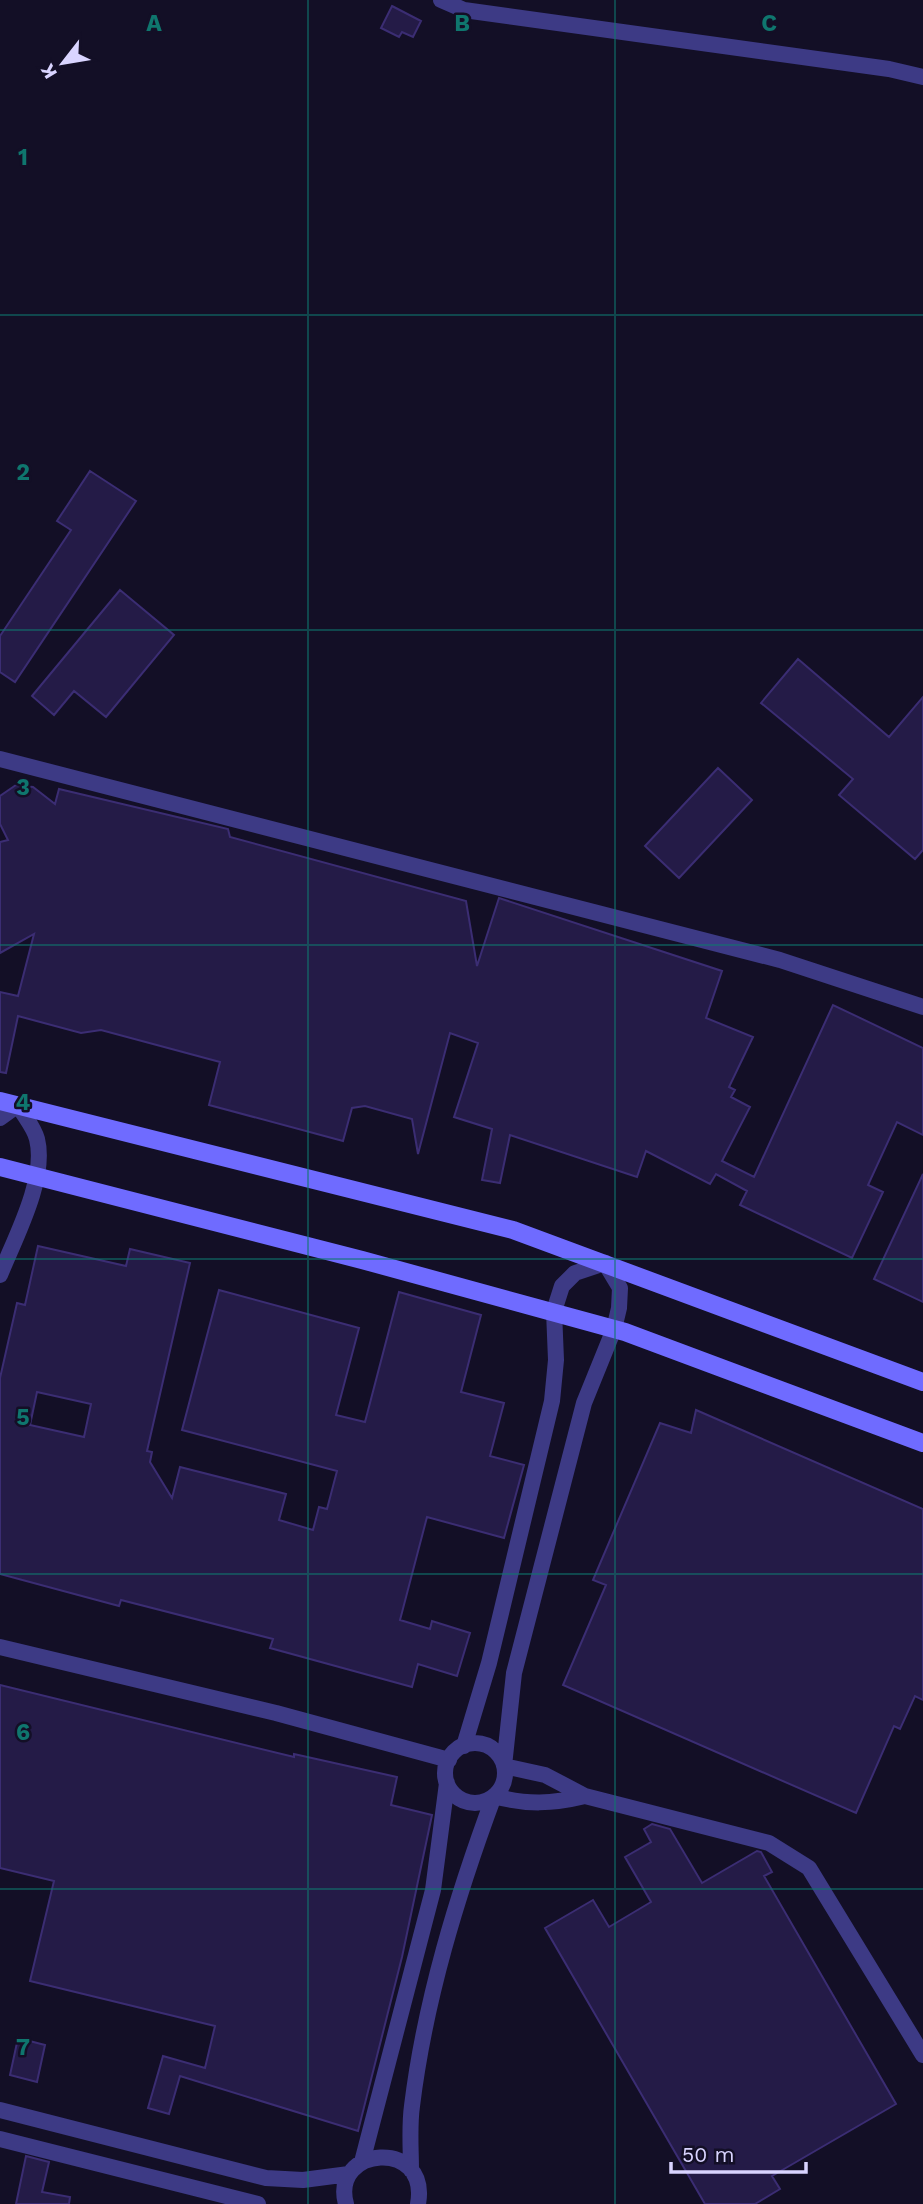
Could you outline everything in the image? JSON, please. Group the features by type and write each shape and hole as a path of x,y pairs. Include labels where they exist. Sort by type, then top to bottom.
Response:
{"street":[{"path":"441,0 464,9 875,67 923,77"},
{"path":"0,759 780,960 923,1007"},
{"path":"0,1118 9,1103"},
{"path":"0,1275 37,1177 40,1157 36,1136 9,1103"},
{"path":"9,1103 513,1230 923,1382"},
{"path":"0,1167 554,1311 721,1366 923,1443"},
{"path":"464,1746 489,1663 552,1401 556,1360 554,1311 562,1286 575,1273 605,1263"},
{"path":"447,1783 452,1792 468,1802 485,1802 501,1789 514,1673 584,1403 614,1329 620,1288 605,1263"},
{"path":"0,1647 276,1713 449,1759"},
{"path":"362,2162 433,1890 449,1759 464,1746 474,1744 490,1747 505,1766 545,1775 585,1796 769,1843 809,1868 923,2055"},
{"path":"494,1797 526,1804 558,1802 585,1796"},
{"path":"418,2204 411,2108 423,2039 461,1884 494,1797"},
{"path":"396,2031 423,2039"},
{"path":"0,2110 266,2178 303,2180 349,2174"},
{"path":"0,2139 258,2204"},
{"path":"346,2204 345,2187 349,2174 362,2162 375,2157 389,2157 414,2176 430,2204"}],"building":[{"path":"392,6 421,21 413,37 402,32 399,37 381,28"},
{"path":"90,471 136,501 15,682 0,672 0,636 71,530 57,521"},
{"path":"120,590 174,635 106,717 74,691 54,715 32,696"},
{"path":"798,659 889,737 923,697 923,850 915,859 839,795 853,779 761,703"},
{"path":"718,768 752,800 679,878 645,846"},
{"path":"16,785 33,787 55,804 59,789 228,829 230,837 466,901 477,966 499,898 722,971 706,1018 753,1037 729,1087 735,1090 731,1097 750,1107 722,1161 754,1177 833,1005 923,1048 923,1135 897,1122 868,1185 883,1192 852,1258 740,1205 747,1191 716,1174 710,1184 646,1151 637,1177 510,1135 500,1183 482,1180 492,1129 454,1117 478,1043 450,1033 418,1154 412,1119 365,1106 352,1108 343,1141 209,1105 220,1062 101,1030 81,1033 18,1016 6,1073 0,1072 0,992 18,996 34,934 0,953 0,842 8,840 0,824 0,796"},
{"path":"923,1174 923,1302 874,1279"},
{"path":"38,1246 126,1266 130,1249 190,1263 147,1451 152,1452 150,1462 172,1498 180,1467 286,1494 279,1520 313,1530 319,1507 327,1509 337,1471 182,1430 219,1290 359,1328 336,1415 365,1422 399,1292 481,1315 461,1392 504,1403 490,1456 524,1465 504,1538 427,1517 400,1620 430,1629 432,1621 470,1633 457,1676 418,1664 412,1687 270,1648 273,1639 121,1600 119,1606 0,1574 0,1378 17,1303 25,1305","holes":["37,1392 91,1404 84,1437 30,1425"]},
{"path":"696,1410 923,1509 923,1700 915,1696 900,1729 894,1726 856,1813 563,1685 606,1585 593,1580 660,1423 691,1433"},
{"path":"0,1685 294,1757 294,1754 397,1777 391,1805 432,1815 402,1957 358,2131 180,2076 169,2114 148,2108 163,2056 205,2068 215,2026 30,1981 54,1881 0,1868"},
{"path":"652,1824 670,1829 702,1883 757,1851 761,1852 772,1872 764,1876 896,2104 772,2176 780,2189 755,2204 705,2204 545,1928 593,1900 609,1927 651,1902 625,1857 651,1842 644,1829"},
{"path":"18,2038 45,2045 37,2082 10,2075"},
{"path":"26,2156 49,2162 42,2192 70,2197 69,2204 16,2204"}]}
